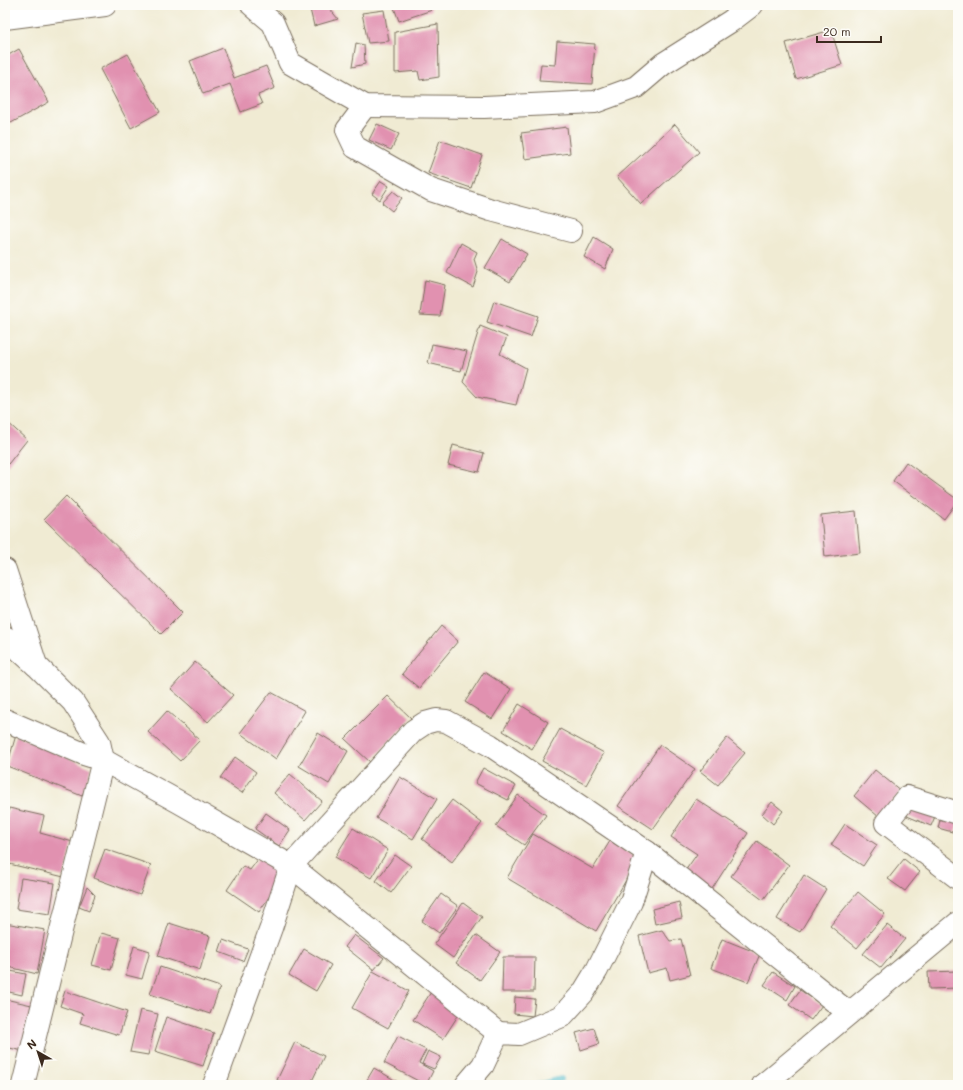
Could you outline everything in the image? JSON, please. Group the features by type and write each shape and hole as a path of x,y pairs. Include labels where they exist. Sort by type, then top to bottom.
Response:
{"street":[{"path":"5,18 105,5"},
{"path":"252,5 273,23 290,63 365,106 484,107 595,102 636,87 663,64 731,21 752,5"},
{"path":"365,106 347,130 355,147 431,190 491,210 571,231"},
{"path":"5,570 37,666"},
{"path":"5,637 73,702 99,742 103,760 23,1085"},
{"path":"5,720 84,754 103,760 291,866 498,1033 519,1034 562,1016 583,993 597,970 631,902 647,852"},
{"path":"214,1085 271,928 291,866 413,731 425,723 436,720 446,721 490,745 647,852 849,1013"},
{"path":"958,813 907,797 886,823 958,878"},
{"path":"762,1085 958,923"},
{"path":"466,1085 483,1064 498,1033"},
{"path":"5,1084 10,1085"}],"building":[{"path":"309,5 321,5 330,9 338,19 314,26"},
{"path":"393,5 430,5 432,10 399,21"},
{"path":"384,10 389,41 368,43 362,13"},
{"path":"438,24 439,77 420,80 418,71 395,73 395,32"},
{"path":"831,30 842,65 796,79 786,43"},
{"path":"557,41 595,44 592,84 539,81 541,64 555,65"},
{"path":"356,43 364,45 365,64 352,67"},
{"path":"223,48 234,78 266,66 275,88 258,95 262,104 241,112 230,84 203,94 190,61"},
{"path":"19,49 49,102 11,123 5,113 5,100 7,99 5,95 5,57"},
{"path":"128,54 160,112 131,128 100,69"},
{"path":"377,124 399,134 391,150 369,140"},
{"path":"675,124 699,152 641,204 617,177"},
{"path":"567,127 570,153 525,159 521,133"},
{"path":"440,140 482,155 471,188 428,173"},
{"path":"381,181 389,186 380,200 372,194"},
{"path":"393,191 402,198 392,211 382,203"},
{"path":"594,237 613,249 605,269 584,257"},
{"path":"502,239 527,254 510,282 485,268"},
{"path":"461,243 477,252 474,259 478,272 473,287 447,273"},
{"path":"425,280 445,285 440,316 420,315"},
{"path":"494,301 538,316 531,337 487,322"},
{"path":"480,326 507,337 500,354 526,368 516,405 477,397 463,382"},
{"path":"432,344 467,351 461,371 428,363"},
{"path":"5,420 27,440 5,468"},
{"path":"453,445 484,453 479,472 448,465"},
{"path":"906,462 958,500 944,519 893,481"},
{"path":"66,496 183,612 161,634 44,519"},
{"path":"856,511 860,553 825,557 821,515"},
{"path":"441,626 458,641 419,688 402,674"},
{"path":"195,662 233,695 208,722 171,689"},
{"path":"484,672 511,689 492,719 465,702"},
{"path":"271,692 305,711 276,759 240,733"},
{"path":"388,696 411,718 370,762 345,739"},
{"path":"519,704 548,722 532,749 503,731"},
{"path":"167,711 200,740 180,761 148,732"},
{"path":"560,729 604,753 586,785 542,761"},
{"path":"318,733 348,751 329,784 299,766"},
{"path":"16,735 92,768 82,796 7,766"},
{"path":"727,738 745,753 718,785 700,771"},
{"path":"660,745 695,769 653,829 618,806"},
{"path":"235,757 256,772 242,793 220,778"},
{"path":"483,768 516,786 508,800 475,783"},
{"path":"875,770 901,791 879,817 854,796"},
{"path":"290,774 322,801 305,820 274,793"},
{"path":"400,777 437,799 413,839 376,818"},
{"path":"518,795 546,815 524,845 496,826"},
{"path":"696,799 748,833 712,889 685,871 697,854 671,837"},
{"path":"452,800 482,823 452,862 422,839"},
{"path":"772,802 783,811 773,824 762,814"},
{"path":"911,804 936,814 931,826 907,816"},
{"path":"9,808 44,816 40,833 73,842 64,877 5,863 5,824"},
{"path":"266,813 290,830 279,846 255,829"},
{"path":"941,816 958,820 956,833 938,828"},
{"path":"845,824 877,845 863,866 831,845"},
{"path":"353,828 388,850 371,878 335,857"},
{"path":"533,834 593,869 610,841 639,858 596,931 507,878"},
{"path":"757,841 789,865 763,900 731,876"},
{"path":"105,849 151,865 140,895 94,878"},
{"path":"395,855 411,866 391,893 376,881"},
{"path":"259,858 284,874 259,912 227,890 243,866 250,870"},
{"path":"904,859 920,872 905,891 888,879"},
{"path":"804,875 826,889 800,932 777,919"},
{"path":"21,878 55,883 50,914 16,909"},
{"path":"87,887 95,895 89,911 79,907"},
{"path":"858,892 885,914 857,948 830,926"},
{"path":"441,894 458,906 439,933 422,921"},
{"path":"679,902 682,918 655,924 652,909"},
{"path":"463,903 482,917 453,958 434,944"},
{"path":"5,923 45,930 37,974 5,966"},
{"path":"169,923 210,936 200,970 158,956"},
{"path":"887,925 905,939 881,968 863,954"},
{"path":"662,930 670,941 681,939 690,975 670,980 667,968 648,973 639,936"},
{"path":"101,933 120,938 111,970 92,965"},
{"path":"354,935 384,958 374,970 345,947"},
{"path":"476,935 500,952 480,980 456,963"},
{"path":"722,939 760,954 748,982 711,968"},
{"path":"223,940 248,949 243,961 219,952"},
{"path":"134,946 150,951 142,979 126,975"},
{"path":"304,949 331,965 316,991 289,975"},
{"path":"503,957 535,957 534,992 502,992"},
{"path":"160,967 220,987 210,1014 150,994"},
{"path":"5,970 26,974 22,995 5,991"},
{"path":"373,971 409,991 388,1028 352,1008"},
{"path":"958,971 958,988 929,989 928,972"},
{"path":"773,972 795,986 787,1000 764,985"},
{"path":"800,990 822,1005 811,1020 789,1005"},
{"path":"65,991 127,1012 119,1035 80,1023 83,1014 60,1006"},
{"path":"431,992 461,1011 443,1039 413,1020"},
{"path":"515,997 535,999 533,1016 514,1014"},
{"path":"5,999 36,1006 23,1051 5,1047"},
{"path":"140,1010 158,1014 148,1055 130,1052"},
{"path":"166,1017 214,1033 203,1066 155,1051"},
{"path":"594,1028 599,1044 581,1050 576,1033"},
{"path":"398,1036 426,1050 419,1063 433,1071 426,1085 384,1063"},
{"path":"295,1042 324,1056 310,1085 288,1085 277,1080"},
{"path":"428,1051 441,1057 434,1069 422,1064"},
{"path":"374,1068 403,1085 364,1085"}],"waterway":[{"path":"539,1085 561,1079"}]}
